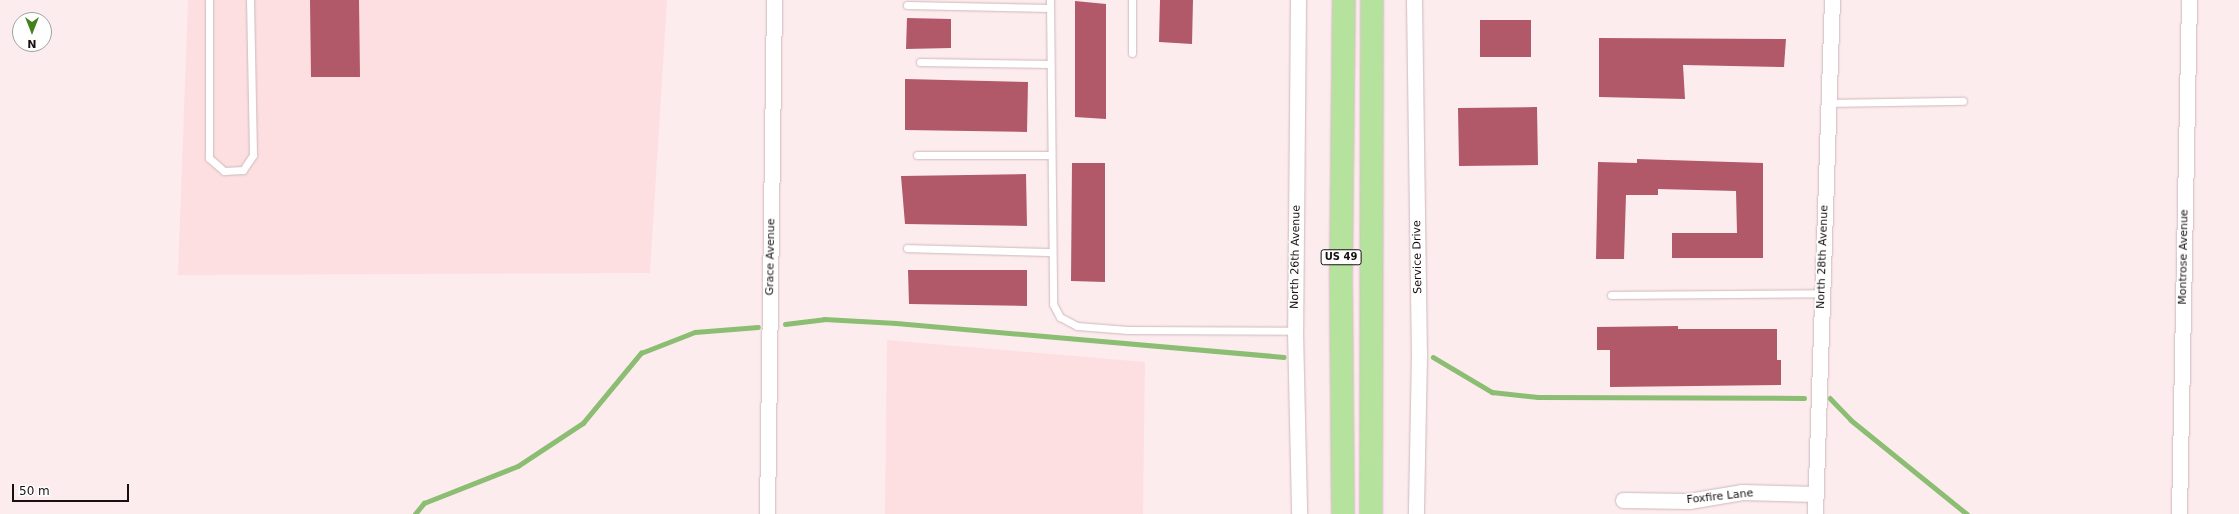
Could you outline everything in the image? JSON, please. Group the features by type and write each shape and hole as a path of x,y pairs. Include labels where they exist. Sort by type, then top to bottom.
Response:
{"main road":[{"name":"US 49","path":"1343,514 1341,271 1344,0"},
{"name":"US 49","path":"1371,514 1372,0"}],"street":[{"name":"Grace Avenue","path":"767,514 774,0"},
{"name":"North 26th Avenue","path":"1298,0 1295,331 1299,514"},
{"name":"Service Drive","path":"1414,0 1419,353 1416,514"},
{"name":"North 28th Avenue","path":"1816,514 1832,0"},
{"name":"Montrose Avenue","path":"2179,514 2189,0"},
{"name":"Foxfire Lane","path":"1623,500 1690,501 1742,492 1816,494"}],"lane":[{"path":"208,0 209,158 224,171 243,170 253,155 250,0"},
{"path":"1050,0 1053,304 1060,317 1077,326 1128,330 1295,331"},
{"path":"1132,0 1132,53"},
{"path":"907,5 1050,8"},
{"path":"920,62 1050,64"},
{"path":"1829,102 1963,101"},
{"path":"917,155 1051,155"},
{"path":"907,248 1052,252"},
{"path":"1611,295 1822,293"}],"shaded area":[{"path":"188,0 667,0 650,273 178,275"},
{"path":"887,340 1145,362 1143,514 885,514"}],"building":[{"path":"310,0 359,0 360,77 311,77"},
{"path":"1160,0 1193,0 1192,44 1159,42"},
{"path":"1075,1 1106,4 1106,119 1075,117"},
{"path":"907,18 951,19 951,48 906,49"},
{"path":"1480,20 1531,20 1531,57 1480,57"},
{"path":"1599,38 1786,39 1784,67 1683,65 1685,99 1599,97"},
{"path":"905,79 1028,82 1027,132 905,130"},
{"path":"1537,107 1538,165 1459,166 1458,108"},
{"path":"1637,159 1763,163 1763,258 1672,258 1672,233 1737,233 1736,191 1658,189 1658,195 1626,195 1624,259 1596,259 1598,162 1637,163"},
{"path":"1072,163 1105,163 1105,282 1071,281"},
{"path":"1026,174 1027,226 905,224 901,176"},
{"path":"908,270 1027,270 1027,306 909,304"},
{"path":"1678,326 1678,329 1777,329 1777,360 1781,360 1781,385 1610,387 1610,350 1597,350 1597,327"}],"waterway":[{"path":"785,324 824,319 896,323 1284,357"},
{"path":"415,514 424,503 518,466 583,423 641,353 695,332 758,327"},
{"path":"1433,357 1492,392 1538,397 1804,398"},
{"path":"1830,398 1851,420 1967,514"}]}
